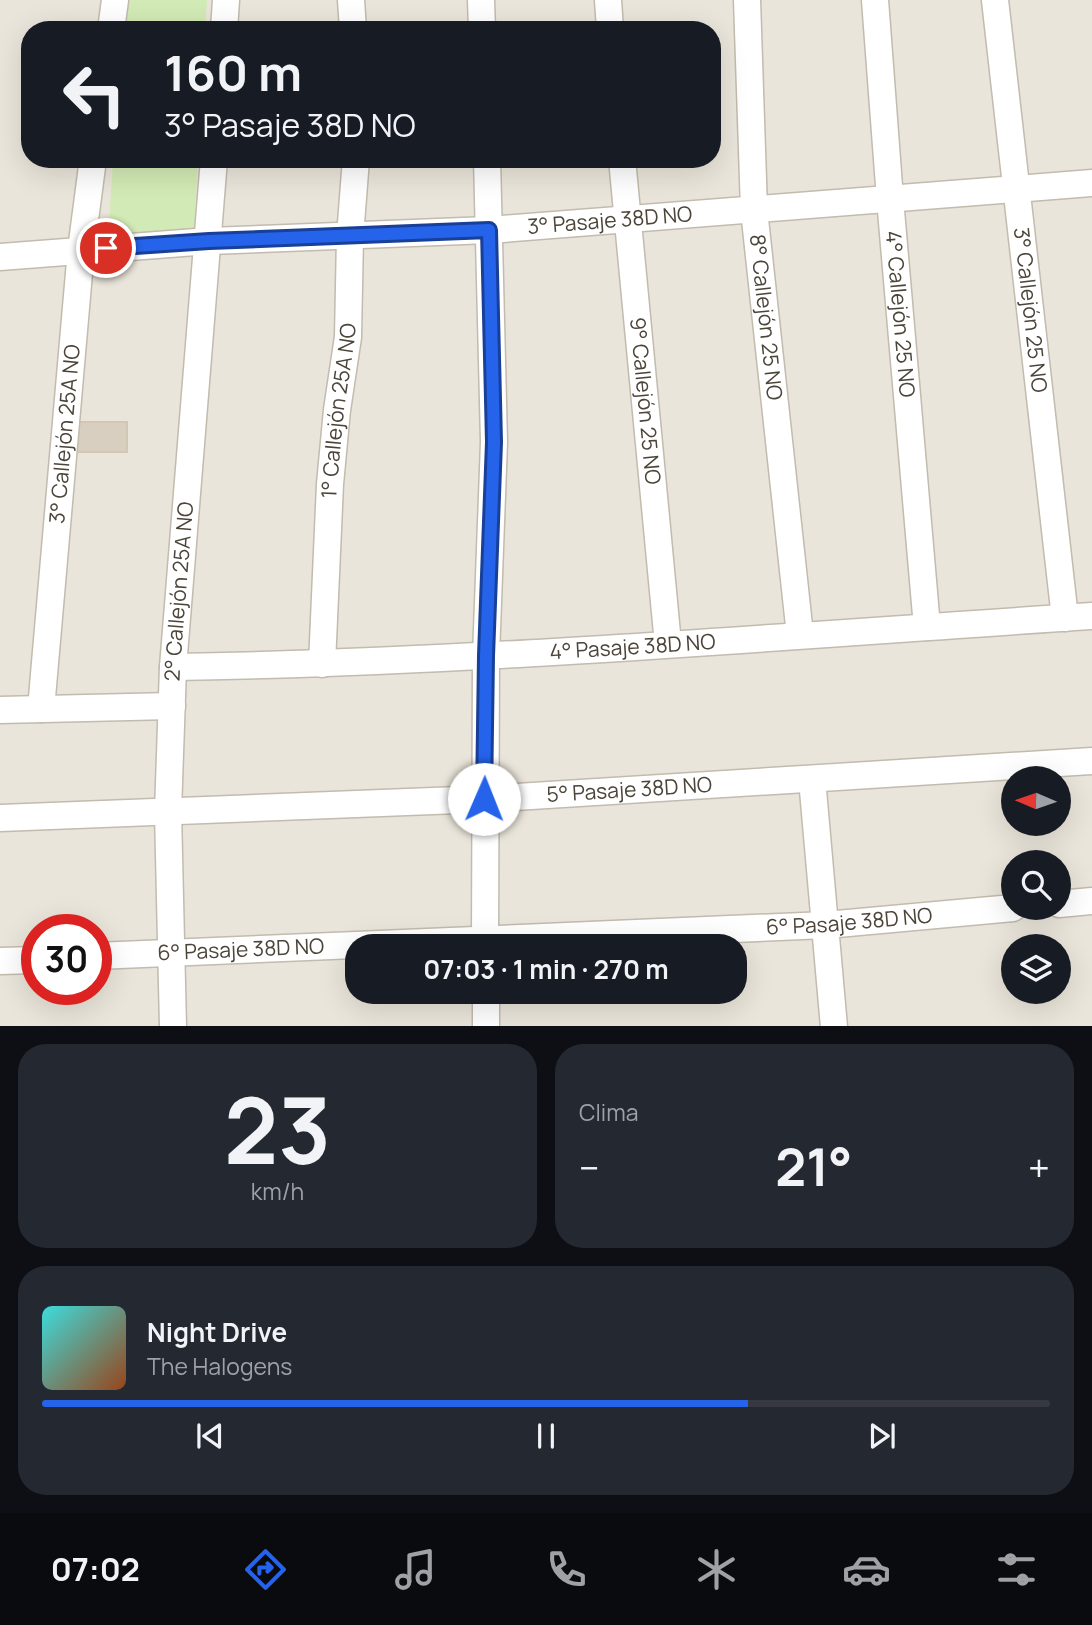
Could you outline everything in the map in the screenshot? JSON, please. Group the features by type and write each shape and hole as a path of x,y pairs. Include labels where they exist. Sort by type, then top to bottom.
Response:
{"street":[{"path":"112,21 116,0"},
{"path":"224,21 226,0"},
{"path":"351,0 352,21"},
{"path":"481,0 482,21"},
{"path":"608,0 609,21"},
{"name":"8° Callejón 25 NO","path":"747,0 754,210 800,635"},
{"name":"4° Callejón 25 NO","path":"875,0 927,627"},
{"name":"3° Callejón 25 NO","path":"995,0 1065,618"},
{"name":"3° Callejón 25A NO","path":"41,709 81,250 92,168"},
{"name":"2° Callejón 25A NO","path":"173,1026 168,812 173,667 213,168"},
{"name":"1° Callejón 25A NO","path":"322,664 330,484 348,337 350,236 355,168"},
{"path":"485,934 486,656 494,442 487,168"},
{"name":"9° Callejón 25 NO","path":"623,168 668,644"},
{"name":"3° Pasaje 38D NO","path":"0,257 209,241 489,230 1092,183"},
{"name":"4° Pasaje 38D NO","path":"173,667 322,664 486,656 1092,616"},
{"path":"0,710 172,706"},
{"name":"5° Pasaje 38D NO","path":"0,818 484,799 1092,761"},
{"path":"811,779 834,1026"},
{"path":"1071,903 1092,901"},
{"name":"6° Pasaje 38D NO","path":"656,934 826,925 1001,909"},
{"name":"6° Pasaje 38D NO","path":"112,955 345,947"},
{"path":"0,961 21,960"},
{"path":"486,1004 486,1026"}],"shaded area":[{"path":"0,0 1092,0 1092,1026 0,1026 0,957 21,956 21,1005 112,1005 112,914 21,914 21,954 0,955"}],"green space":[{"path":"125,0 207,0 206,21 123,21"},
{"path":"112,168 198,168 194,233 108,241"}],"building":[{"path":"75,422 127,422 127,452 75,452"}],"route":[{"path":"106,248 209,241 489,230 494,442 484,799"}]}
